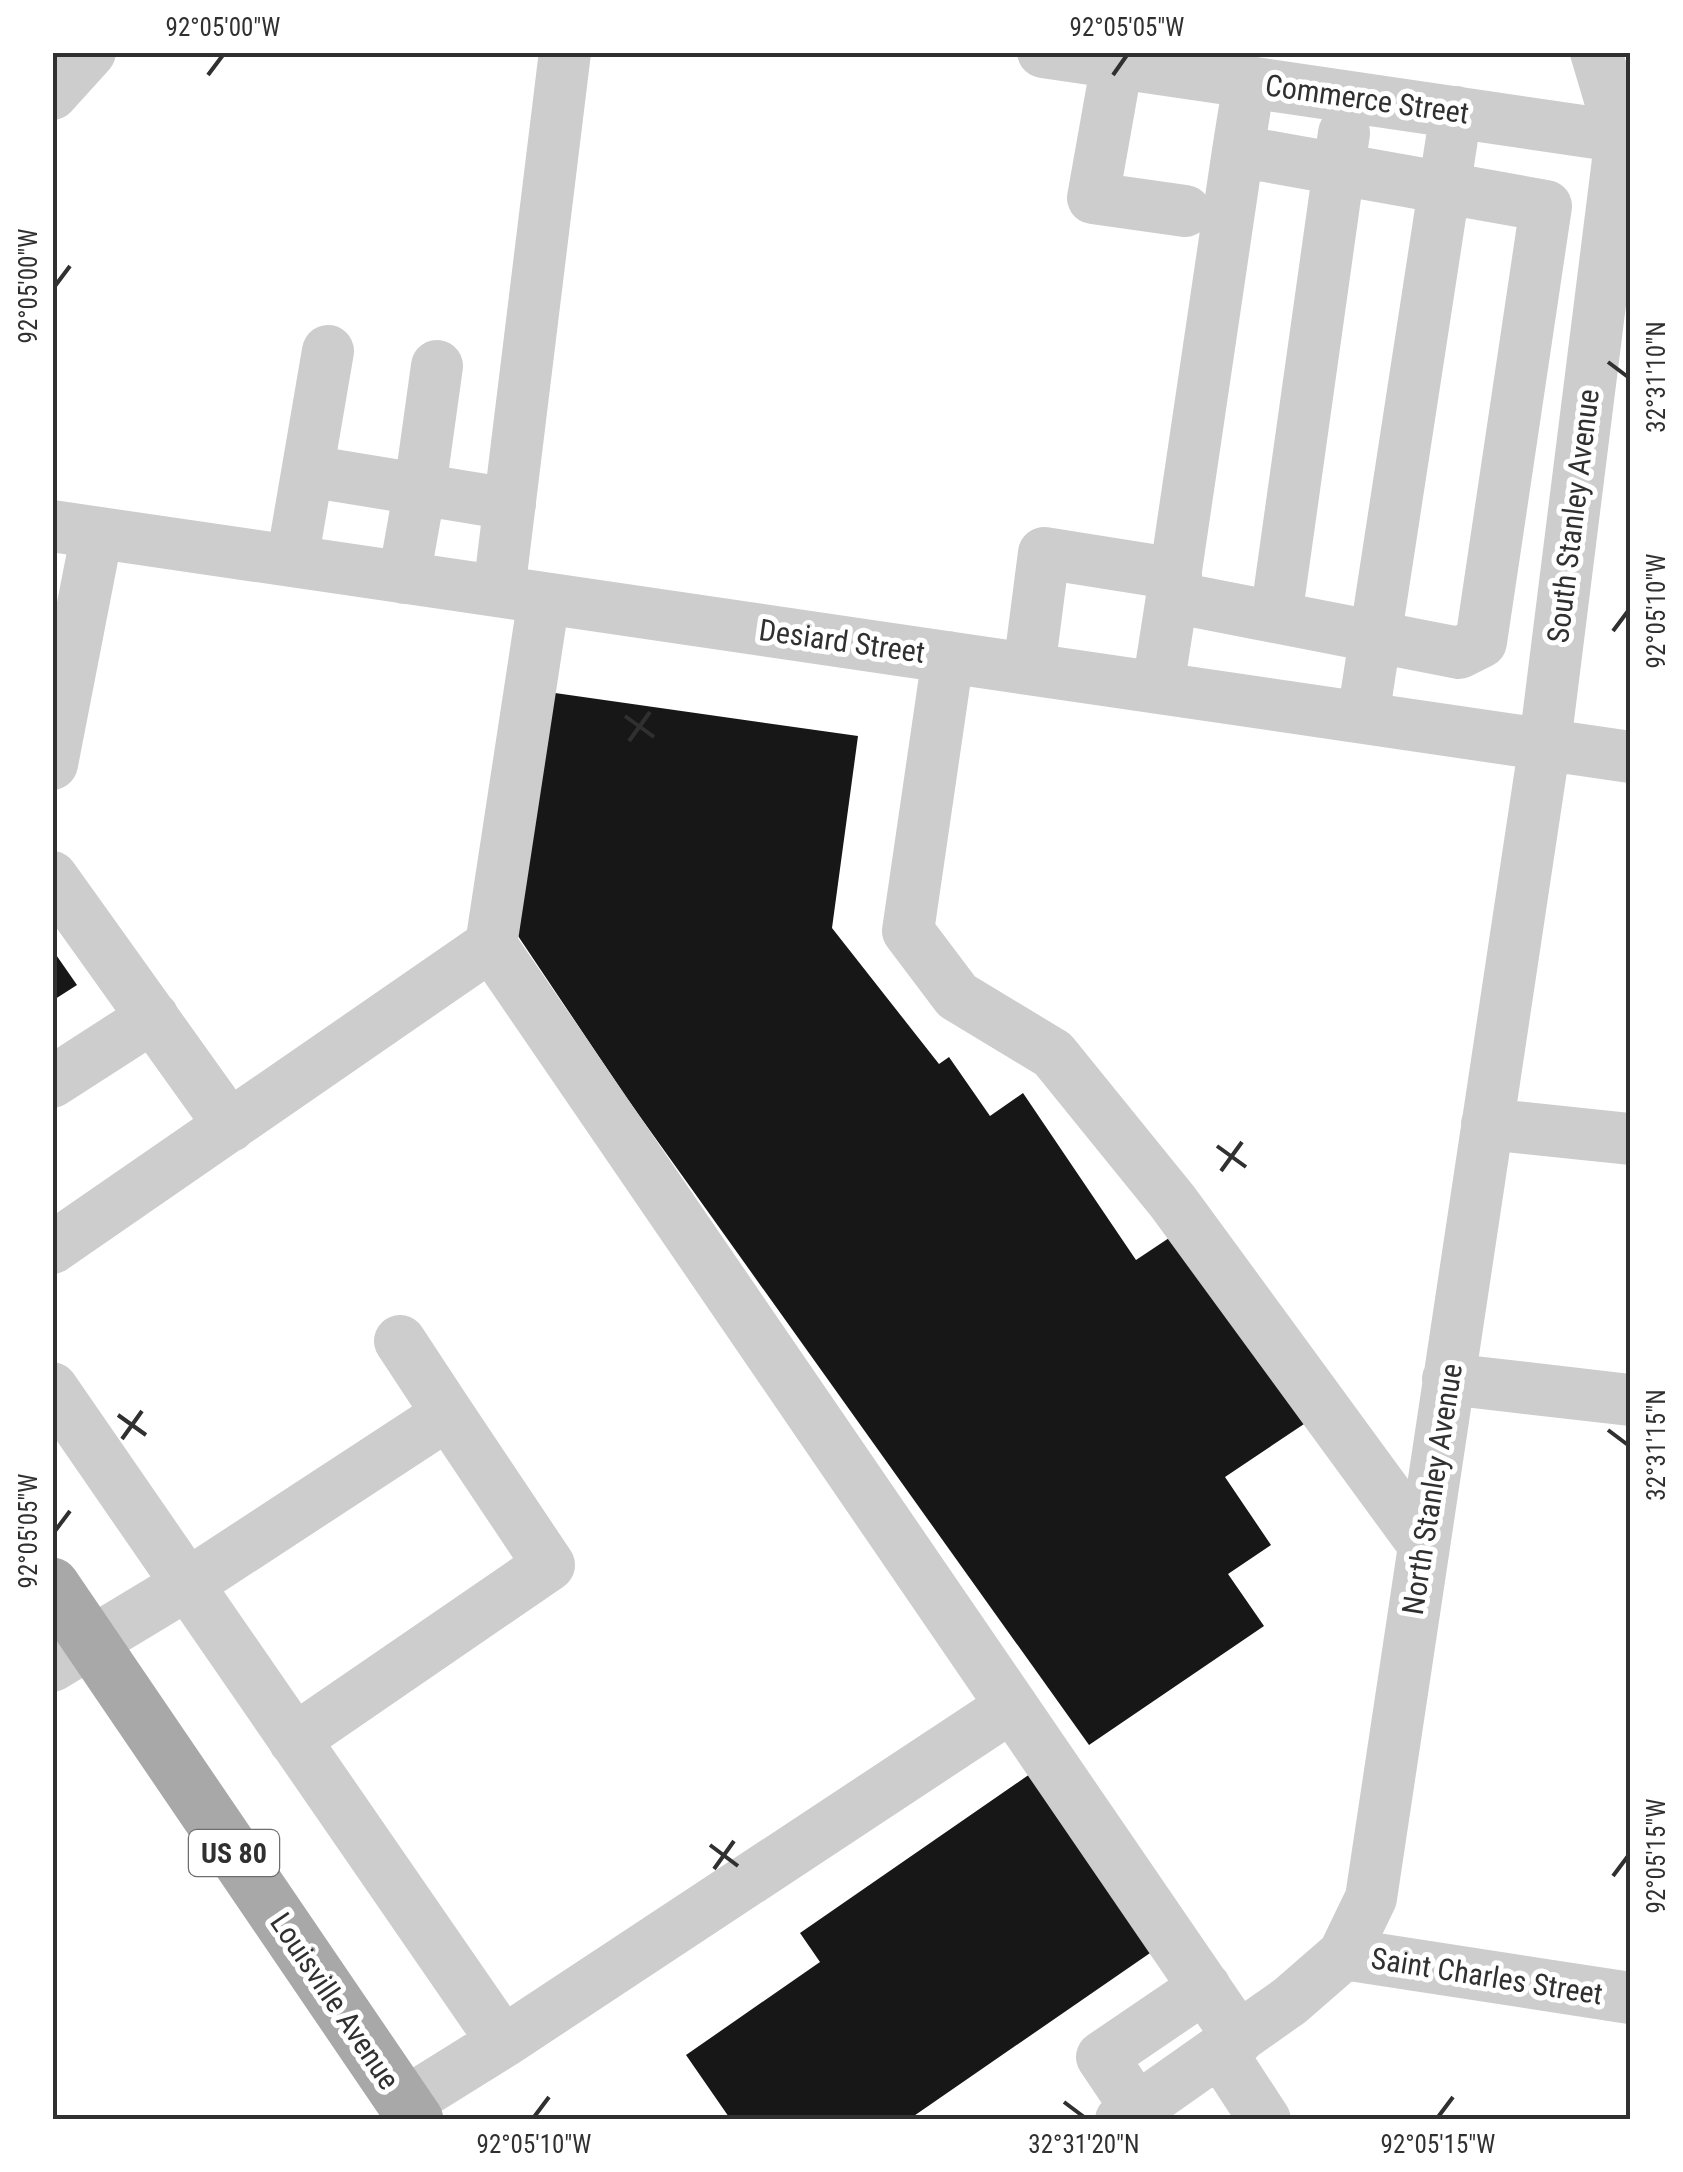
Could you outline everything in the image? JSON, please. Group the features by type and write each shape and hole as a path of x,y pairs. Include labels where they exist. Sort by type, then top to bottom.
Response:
{"main road":[{"name":"Louisville Avenue","path":"52,1585 71,1654 411,2111"}],"street":[{"path":"52,94 90,52"},
{"path":"566,52 510,504 522,594 491,945 1205,1987 1264,2120"},
{"name":"Commerce Street","path":"1043,52 1626,137"},
{"name":"South Stanley Avenue","path":"1545,744 1626,137 1596,52"},
{"path":"1118,63 1093,198 1185,211"},
{"path":"1158,687 1249,82"},
{"path":"1276,618 1348,96"},
{"path":"1363,717 1456,112"},
{"path":"1029,669 1044,553 1174,586 1276,618 1459,653 1481,642 1546,206 1238,151"},
{"path":"292,561 328,351"},
{"path":"404,578 436,366"},
{"path":"1511,430 1583,438"},
{"path":"308,471 510,504"},
{"path":"52,764 75,530"},
{"name":"Desiard Street","path":"75,530 1630,756"},
{"path":"948,657 908,931 956,996 1053,1054 1174,1202 1424,1545"},
{"name":"North Stanley Avenue","path":"1129,2114 1290,2002 1344,1954 1371,1898 1545,744"},
{"path":"52,877 230,1126"},
{"path":"52,1248 491,945"},
{"path":"52,1082 153,1017"},
{"path":"1487,1124 1630,1140"},
{"path":"294,1740 549,1565 400,1341"},
{"path":"1448,1379 1630,1400"},
{"path":"52,1388 502,2042"},
{"path":"71,1654 188,1584 448,1414"},
{"path":"411,2111 502,2042 1012,1706"},
{"name":"Saint Charles Street","path":"1344,1954 1630,1998"},
{"path":"1129,2114 1102,2058 1205,1987"}],"building":[{"path":"555,693 858,736 832,928 939,1064 949,1057 990,1116 1023,1093 1136,1260 1187,1226 1316,1416 1225,1477 1271,1545 1228,1574 1264,1626 1089,1745 626,1097 512,927"},
{"path":"52,949 77,985 52,1001"},
{"path":"1030,1774 1153,1951 908,2120 731,2120 686,2055 820,1962 800,1933"}]}
